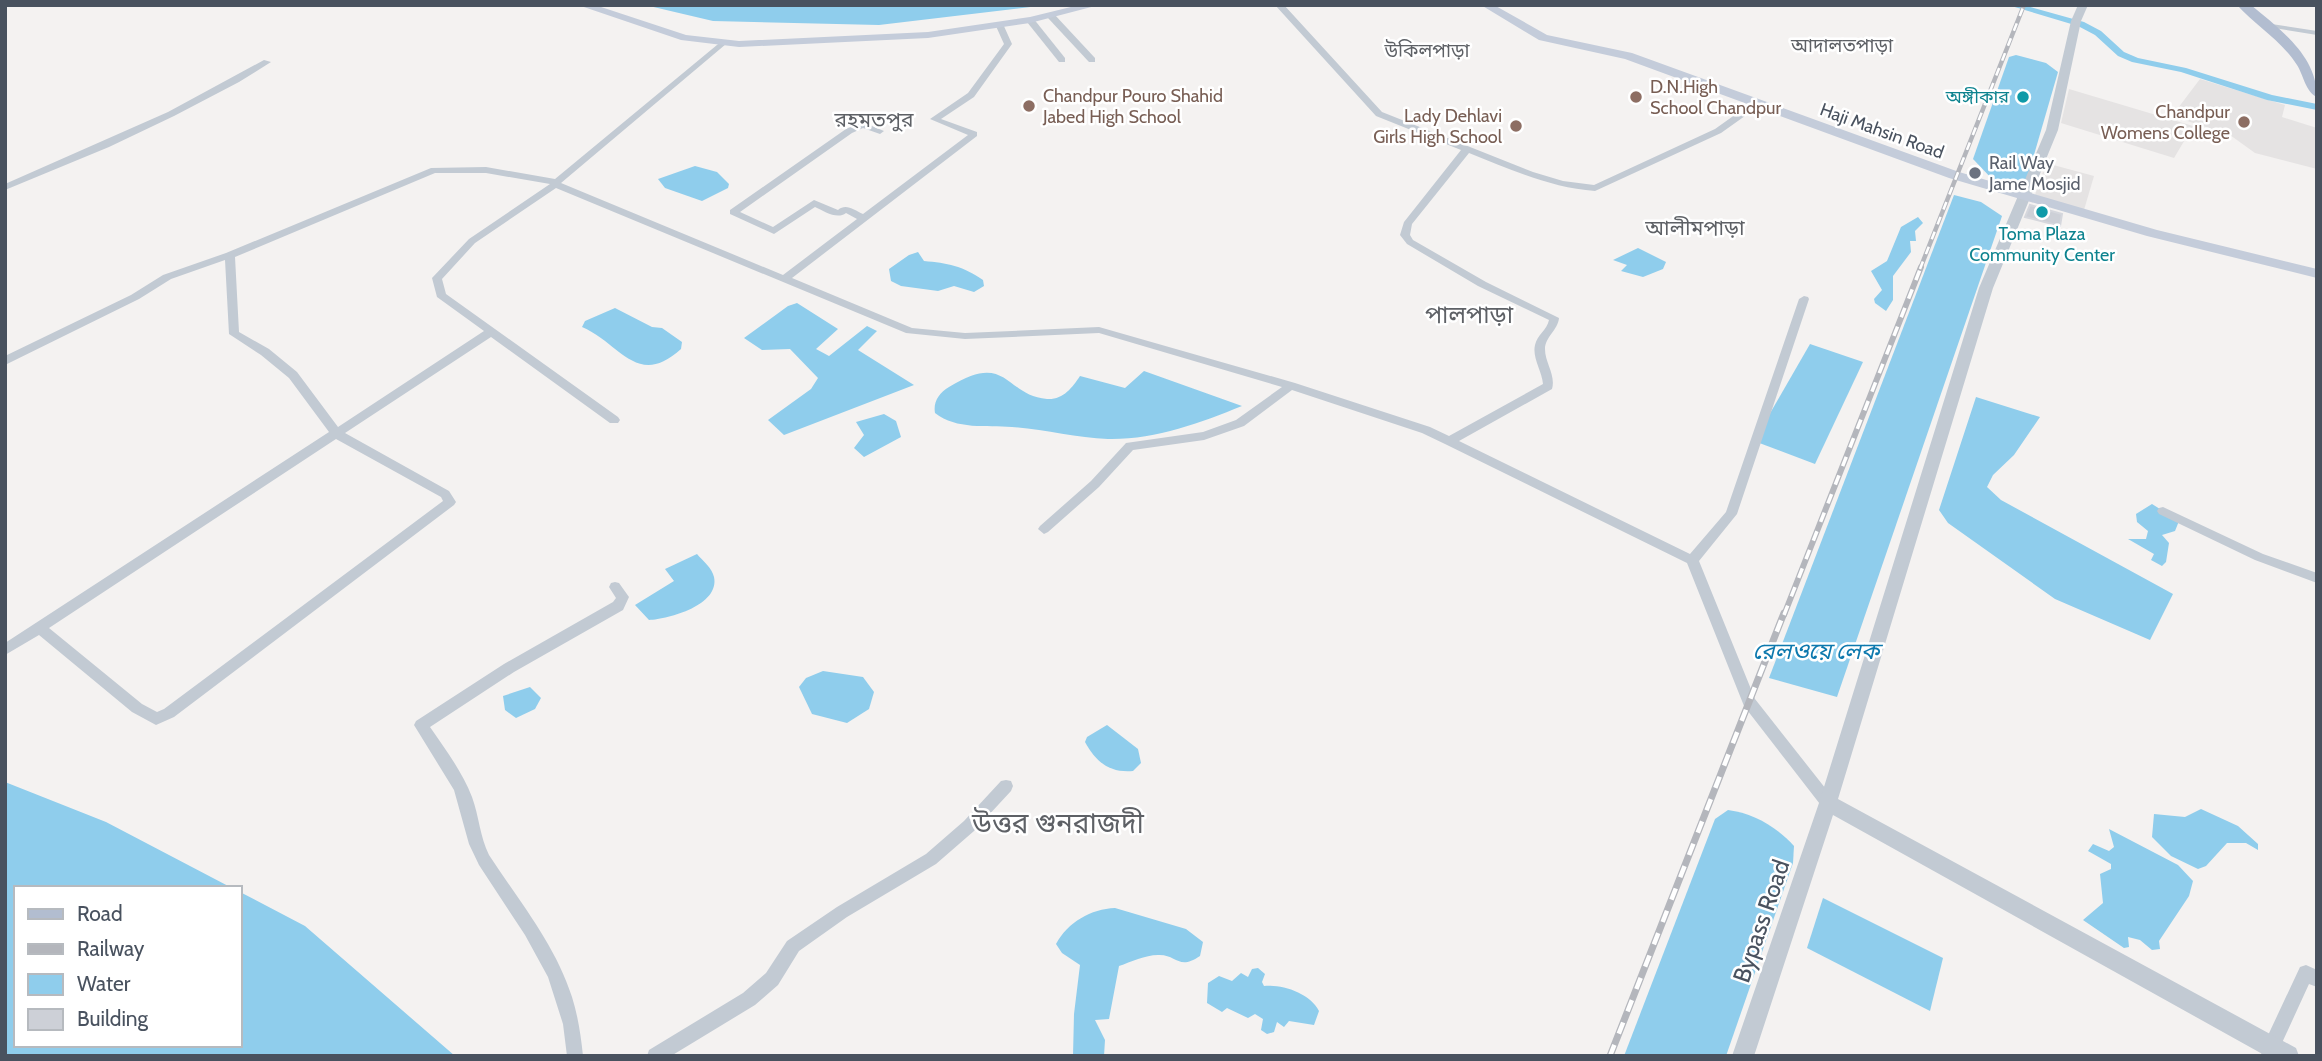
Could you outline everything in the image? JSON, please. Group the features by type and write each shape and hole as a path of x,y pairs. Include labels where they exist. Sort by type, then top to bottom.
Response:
{"main road":[{"path":"583,5 685,38 739,44 928,35 1030,20 1094,5"},
{"name":"Haji Mahsin Road","path":"1486,5 1543,38 1628,56 1954,175 2152,233 2317,274"},
{"path":"2242,5 2268,25 2305,64 2317,93"}],"street":[{"path":"1279,5 1379,114 1556,182 1580,188 1595,188 1718,131 1756,104"},
{"name":"Bypass Road","path":"1743,1056 1828,803 1986,288 2022,195 2052,130 2075,24 2083,5"},
{"path":"1051,16 1092,60"},
{"path":"1030,20 1062,60"},
{"path":"783,280 974,134 934,119 962,104 982,86 1008,44 999,24"},
{"path":"2268,25 2317,33"},
{"path":"614,420 440,295 437,278 472,242 506,215 556,183 723,42"},
{"path":"5,187 139,131 213,96 267,62"},
{"path":"863,218 845,209 839,214 814,202 774,231 733,212 849,131 862,125 880,131"},
{"path":"1449,441 1544,391 1549,381 1540,347 1555,323 1549,313 1482,284 1410,242 1405,235 1407,224 1467,149"},
{"path":"5,360 135,297 167,278 230,255 434,170 486,170 556,183 909,331 978,336 1099,330 1291,386 1426,430 1692,560 1749,702 1828,803 2276,1053 2306,973 2317,979"},
{"path":"40,628 137,708 156,719 169,713 450,502 445,494 337,434 293,375 265,352 234,334 230,255"},
{"path":"1692,560 1731,514 1804,299"},
{"path":"5,650 491,332"},
{"path":"1044,528 1095,484 1130,446 1205,436 1240,423 1291,386"},
{"path":"2163,511 2259,557 2317,578"},
{"path":"575,1056 566,995 551,962 483,858 469,825 465,799 421,725 509,668 618,606 623,597 615,587"},
{"path":"655,1056 748,999 772,979 793,946 842,912 931,859 969,826 1006,786"}],"shaded area":[{"name":"Chandpur Womens College","path":"2200,79 2285,105 2282,117 2317,128 2317,169 2255,153 2230,135 2172,116"},
{"path":"2069,89 2193,126 2174,158 2061,123"},
{"path":"2046,163 2094,176 2084,210 2035,195"}],"water":[{"path":"645,5 1047,5 879,25 713,21"},
{"path":"2016,55 2046,63 2058,72 2025,186 2019,190 1994,181 1973,159 2009,57"},
{"path":"695,166 717,172 729,184 728,188 702,201 665,188 658,179"},
{"name":"রেলওয়ে লেক","path":"1954,195 1981,202 2002,216 1837,697 1769,678"},
{"path":"1918,217 1923,223 1915,231 1916,241 1910,241 1911,252 1893,276 1893,300 1886,311 1875,303 1874,299 1882,290 1871,271 1887,261 1901,227"},
{"path":"1638,248 1666,262 1663,269 1643,277 1621,271 1627,265 1613,260"},
{"path":"918,252 924,261 948,264 969,271 983,280 984,286 974,292 954,286 938,291 901,286 891,281 889,269"},
{"path":"797,303 838,329 816,349 829,356 867,326 877,331 858,350 914,385 784,435 768,420 811,389 818,378 790,349 762,350 744,338 788,306"},
{"path":"615,308 652,327 662,328 682,342 681,349 666,360 652,365 640,364 582,327 585,321"},
{"path":"1810,344 1863,362 1815,464 1754,441"},
{"path":"1144,371 1242,406 1193,424 1125,439 1084,437 1024,428 972,426 953,422 935,413 936,402 945,389 968,377 983,373 1004,378 1033,396 1053,399 1070,389 1080,376 1125,388"},
{"path":"1976,397 2040,417 2014,455 1993,475 1987,487 2001,500 2173,594 2150,640 2055,599 1948,523 1939,510"},
{"path":"884,414 896,421 901,437 864,457 854,448 864,435 856,422"},
{"path":"2152,504 2179,521 2175,531 2162,535 2169,543 2166,562 2162,566 2151,560 2154,554 2128,539 2146,539 2148,531 2137,522 2136,514"},
{"path":"697,554 714,577 714,587 709,595 691,609 649,620 635,605 674,581 665,569"},
{"path":"823,671 863,677 874,692 869,709 847,723 812,714 799,687 806,678"},
{"path":"530,687 541,698 535,709 516,718 505,710 503,696"},
{"path":"1107,725 1138,749 1141,763 1133,771 1117,770 1104,765 1085,742 1087,737"},
{"path":"5,782 106,822 228,886 14,886 14,1047 242,1047 242,893 305,926 455,1056 5,1056"},
{"path":"2201,809 2238,826 2258,844 2258,850 2246,843 2227,843 2206,866 2198,869 2171,856 2152,837 2154,814 2185,817"},
{"path":"1728,810 1764,822 1794,846 1793,863 1726,1056 1624,1056 1715,819"},
{"path":"2109,829 2178,865 2193,881 2189,896 2159,941 2160,949 2152,950 2140,940 2128,937 2129,947 2124,948 2083,920 2103,903 2100,874 2111,869 2111,864 2088,851 2093,844 2109,851 2114,847"},
{"path":"1823,898 1943,958 1930,1011 1807,948"},
{"path":"1115,908 1186,929 1203,942 1200,956 1182,962 1164,955 1153,955 1119,966 1109,1019 1095,1020 1105,1040 1104,1056 1073,1056 1074,1014 1080,965 1062,953 1056,944 1067,929 1081,918 1097,911"},
{"path":"1258,968 1265,974 1262,982 1264,986 1295,991 1315,1005 1319,1011 1314,1025 1289,1021 1284,1027 1277,1022 1274,1032 1267,1034 1261,1030 1263,1019 1255,1014 1248,1018 1227,1008 1222,1012 1207,1003 1208,983 1219,976 1232,981 1241,973 1248,977 1252,969"}],"building":[{"name":"Toma Plaza Community Center","path":"2030,205 2062,214 2060,226 2025,217"}],"waterway":[{"path":"2012,5 2081,24 2098,33 2121,54 2135,60 2183,70 2270,98 2317,107"}],"railway":[{"path":"1920,269 2024,5"},
{"path":"1784,615 1921,267"},
{"path":"1610,1056 1784,613"}],"place":[{"name":"D.N.High School Chandpur","path":"1636,97"},
{"name":"অঙ্গীকার","path":"2023,97"},
{"name":"Chandpur Pouro Shahid Jabed High School","path":"1029,106"},
{"name":"Chandpur Womens College","path":"2244,122"},
{"name":"Lady Dehlavi Girls High School","path":"1516,126"},
{"name":"Rail Way Jame Mosjid","path":"1975,173"},
{"name":"Toma Plaza Community Center","path":"2042,212"}],"district":[{"name":"আদালতপাড়া","path":"1842,45"},
{"name":"উকিলপাড়া","path":"1427,50"},
{"name":"রহমতপুর","path":"874,119"},
{"name":"আলীমপাড়া","path":"1695,227"},
{"name":"পালপাড়া","path":"1469,314"},
{"name":"উত্তর গুনরাজদী","path":"1058,823"}]}
